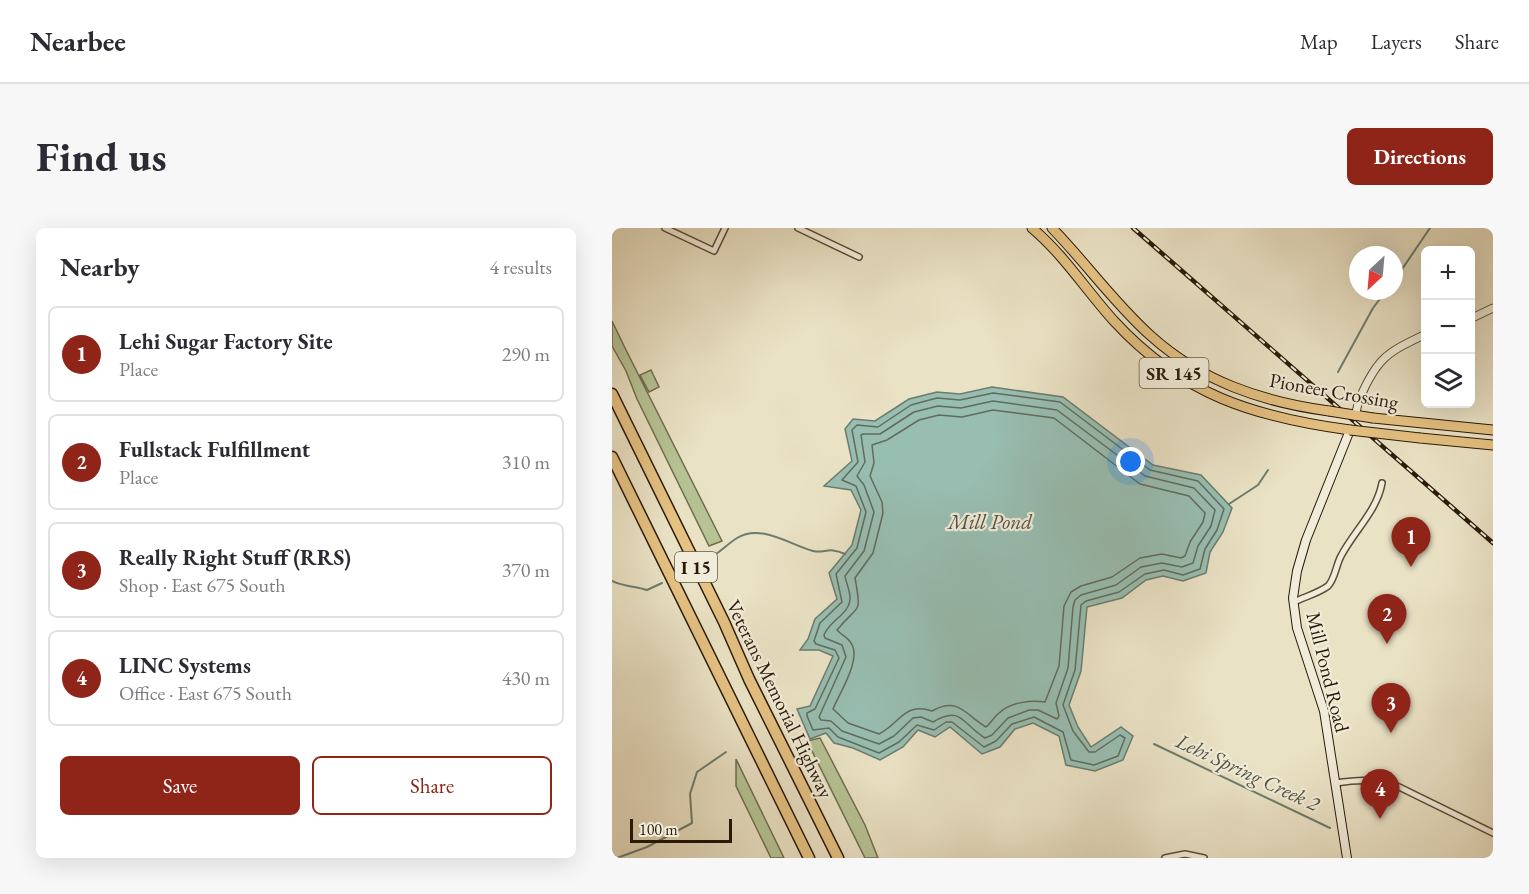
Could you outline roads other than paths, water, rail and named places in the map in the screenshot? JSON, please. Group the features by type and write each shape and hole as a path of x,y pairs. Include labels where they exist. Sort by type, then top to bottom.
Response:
{"highway":[{"name":"Pioneer Crossing","path":"1032,228 1063,259 1114,321 1161,365 1191,384 1222,399 1283,420 1350,430 1493,445"},
{"name":"Pioneer Crossing","path":"1052,228 1142,327 1172,353 1226,385 1264,398 1306,408 1355,416 1493,430"},
{"name":"Veterans Memorial Highway","path":"612,393 724,622 748,679 838,858"},
{"name":"I 15","path":"612,457 809,858"}],"main road":[{"name":"Mill Pond Road","path":"1347,858 1324,711 1297,628 1294,602 1297,572 1306,540 1350,430"}],"street":[{"path":"665,228 714,251 725,228"},
{"path":"798,228 859,257"},
{"path":"1475,317 1493,308"},
{"path":"1355,416 1367,381 1383,358 1393,349 1421,336"},
{"path":"1294,602 1326,588 1331,582 1338,561 1369,515 1382,483"},
{"path":"1335,783 1377,780 1393,784 1493,833"},
{"path":"1165,858 1185,854 1204,858"}],"water":[{"name":"Mill Pond","path":"992,387 1063,397 1153,465 1201,475 1232,508 1223,532 1210,552 1206,573 1183,581 1163,576 1146,580 1122,598 1087,607 1081,671 1069,705 1078,727 1091,747 1121,727 1133,736 1123,760 1095,771 1066,765 1059,736 1033,723 1015,729 1000,747 982,754 950,727 935,737 918,730 903,747 880,760 853,748 834,743 826,733 810,739 797,709 810,706 833,656 819,650 800,650 808,639 815,619 837,599 829,573 852,545 861,510 851,490 824,486 852,461 845,429 853,419 875,421 909,399 937,392 960,394"}],"waterway":[{"path":"1403,268 1430,228"},
{"path":"1338,372 1379,300"},
{"path":"1229,504 1258,485 1268,470"},
{"path":"706,560 737,538 756,533 766,534 813,551 831,550 845,554"},
{"path":"612,581 647,590 662,583"},
{"name":"Lehi Spring Creek 2","path":"1154,744 1330,828"},
{"path":"617,858 647,847 692,823 690,794 697,772 726,752"}],"railway":[{"path":"1133,228 1493,543"}],"place":[{"name":"Lehi Sugar Factory Site","path":"1411,567"},
{"name":"Fullstack Fulfillment","path":"1387,644"},
{"name":"Really Right Stuff (RRS)","path":"1391,733"},
{"name":"LINC Systems","path":"1380,819"}]}
